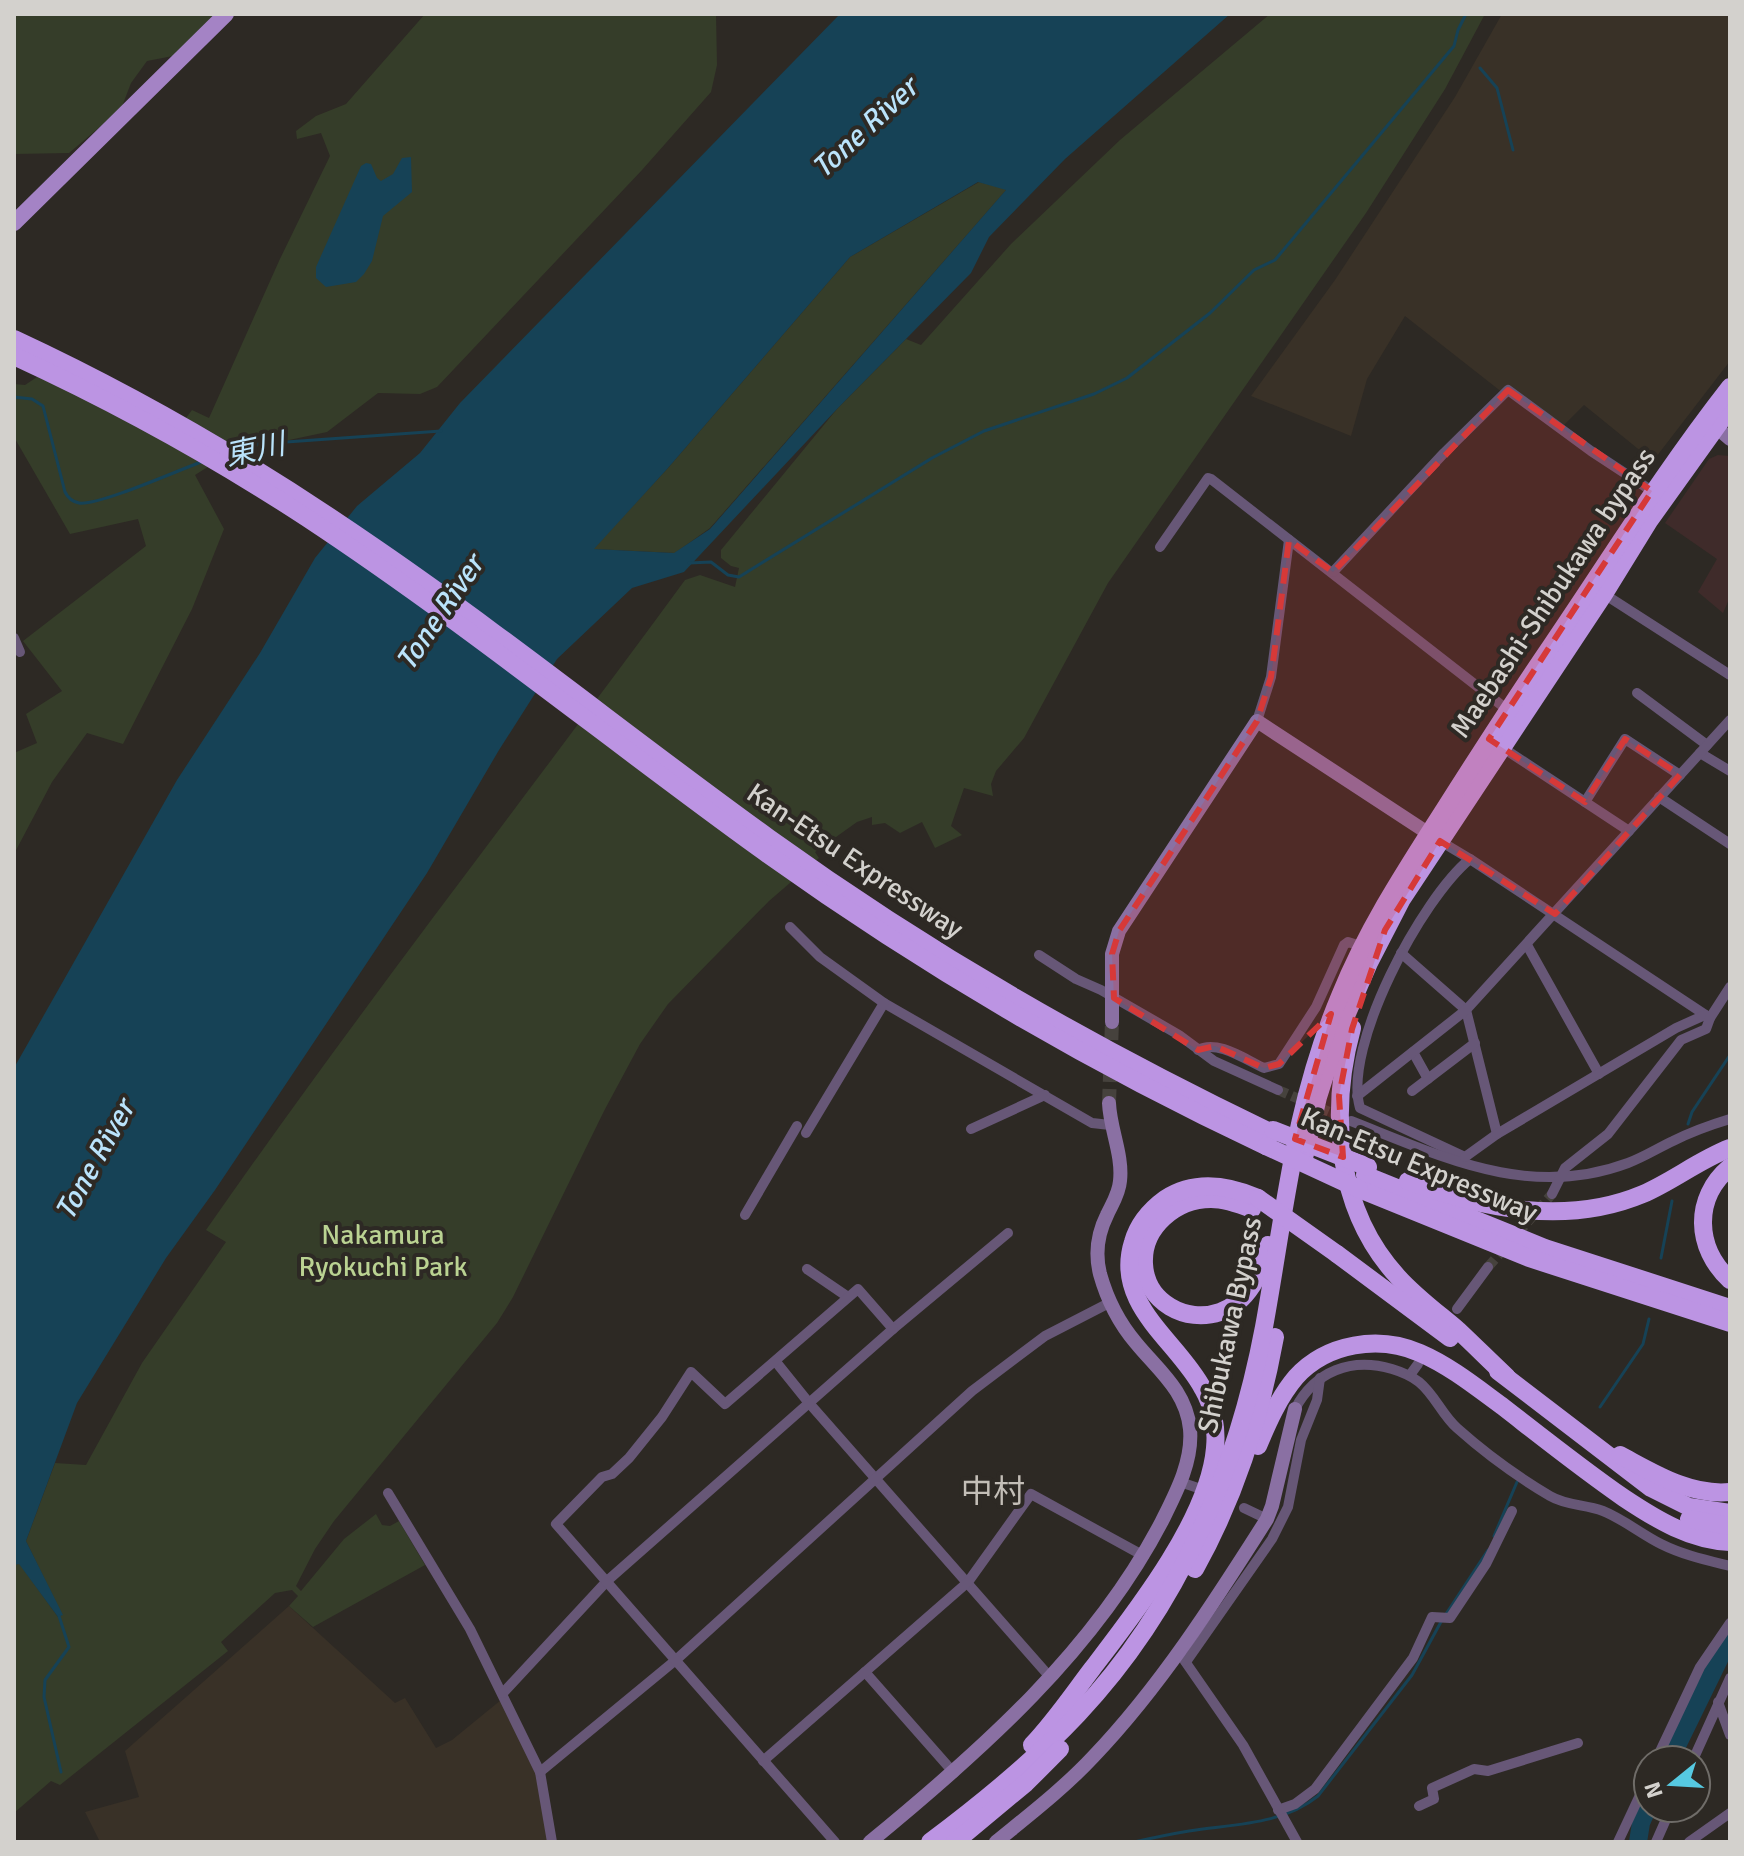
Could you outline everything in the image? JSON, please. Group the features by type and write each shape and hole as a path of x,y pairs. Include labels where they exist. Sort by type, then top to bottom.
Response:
{"highway":[{"name":"Kan-Etsu Expressway","path":"14,339 143,403 327,515 439,593 905,948 1015,1016 1128,1078 1364,1177 1559,1253 1730,1308"},
{"name":"Kan-Etsu Expressway","path":"14,356 170,435 309,519 482,641 709,811 823,884 1020,1003 1270,1136"},
{"name":"Maebashi-Shibukawa bypass","path":"1514,715 1604,594 1730,387"},
{"name":"Maebashi-Shibukawa bypass","path":"1434,837 1496,744 1652,491 1710,422 1730,408"},
{"name":"Shibukawa Bypass","path":"930,1842 953,1834 1026,1783 1101,1706 1164,1623 1209,1544 1236,1483 1260,1404 1277,1324 1301,1168 1318,1097 1338,1034 1385,930 1434,837"},
{"name":"Shibukawa Bypass","path":"953,1834 1091,1700 1141,1635 1194,1547 1222,1481 1248,1404 1265,1323 1290,1163 1308,1085 1334,1010 1361,946 1379,911 1434,837"},
{"path":"1385,930 1352,1029 1342,1074 1339,1123 1345,1171 1360,1218 1382,1258 1399,1279 1507,1377"},
{"path":"1255,1203 1199,1200 1175,1208 1158,1223 1146,1248 1144,1269 1154,1292 1183,1314 1211,1314 1236,1304 1254,1283 1266,1252 1284,1165 1308,1085"},
{"path":"1364,1177 1484,1204 1528,1211 1569,1211 1595,1208 1642,1194 1730,1148"},
{"path":"1730,1167 1713,1186 1702,1218 1708,1250 1730,1280"},
{"name":"Kan-Etsu Expressway","path":"1364,1177 1529,1258 1730,1323"},
{"path":"953,1834 1043,1733 1132,1617 1167,1565 1206,1488 1215,1449 1209,1403 1193,1374 1155,1328 1138,1300 1129,1267 1136,1233 1155,1207 1183,1191 1214,1186 1243,1191 1277,1222 1507,1377 1632,1475 1669,1499 1708,1511 1730,1513"},
{"path":"1334,1258 1448,1350 1488,1396"},
{"path":"1529,1258 1730,1334"},
{"path":"1209,1544 1237,1499 1285,1391 1307,1366 1320,1357 1368,1343 1400,1346 1451,1369 1563,1454 1662,1522 1705,1539 1730,1542"},
{"path":"1579,1432 1666,1479 1706,1491 1730,1492"},
{"path":"1563,1454 1610,1476 1664,1510 1706,1524 1730,1526"}],"main road":[{"path":"14,223 226,14"}],"street":[{"path":"1333,572 1444,453 1508,390 1652,491"},
{"path":"1710,422 1730,439"},
{"path":"1160,547 1208,478 1514,715"},
{"path":"1112,1022 1112,954 1119,931 1257,721 1271,677 1289,540"},
{"path":"1604,594 1730,675"},
{"path":"14,638 20,652"},
{"path":"1637,693 1730,771"},
{"path":"1357,1096 1466,1010 1730,720"},
{"path":"1257,721 1707,1016"},
{"path":"1585,802 1625,739 1680,775"},
{"path":"1496,744 1629,831"},
{"path":"1659,797 1730,844"},
{"path":"1467,1162 1360,1108 1357,1082 1369,1027 1401,953 1427,908 1456,870 1470,859"},
{"path":"790,927 820,957 884,1003 1092,1123 1110,1125"},
{"path":"1198,1050 1215,1046 1264,1068 1279,1064 1316,1007 1344,945 1348,942 1361,946"},
{"path":"1527,945 1599,1074"},
{"path":"1401,953 1466,1010 1497,1134"},
{"path":"1039,955 1076,979 1179,1035 1214,1061 1278,1090"},
{"path":"1467,1162 1497,1134 1676,1028 1707,1016 1730,987"},
{"path":"806,1133 884,1003"},
{"path":"1552,1194 1565,1168 1608,1134 1681,1040 1706,1029 1707,1016"},
{"path":"1412,1091 1475,1043"},
{"path":"1413,1052 1428,1079"},
{"path":"971,1129 1045,1095"},
{"path":"870,1842 954,1773 1005,1724 1106,1610 1144,1556 1180,1482 1191,1433 1184,1403 1167,1376 1137,1345 1111,1302 1097,1255 1100,1233 1120,1184 1109,1103"},
{"path":"1351,1121 1511,1176 1560,1179 1627,1163 1672,1141 1730,1119"},
{"path":"745,1215 797,1126"},
{"path":"503,1693 607,1581 893,1329 1008,1233"},
{"path":"1457,1309 1488,1267"},
{"path":"807,1269 848,1297"},
{"path":"835,1842 556,1524 602,1477 612,1474 629,1458 662,1417 691,1372 725,1404 858,1289 893,1329"},
{"path":"540,1772 677,1659 984,1382 1045,1336 1111,1302"},
{"path":"776,1362 1049,1676"},
{"path":"1182,1657 1267,1519 1275,1497 1289,1425 1301,1397 1320,1378 1343,1366 1358,1363 1410,1375 1431,1394 1449,1422 1549,1496 1574,1505 1600,1509 1662,1545 1695,1558 1730,1566"},
{"path":"1410,1375 1418,1364"},
{"path":"996,1842 1091,1759 1119,1729 1182,1657 1272,1539 1288,1507 1301,1440 1317,1400 1320,1378"},
{"path":"1180,1482 1198,1488"},
{"path":"388,1493 470,1629 503,1693 540,1772 552,1842"},
{"path":"763,1761 968,1582 1031,1494 1144,1556"},
{"path":"1244,1508 1267,1519"},
{"path":"1278,1810 1295,1804 1315,1789 1413,1658 1432,1617 1450,1618 1486,1564 1512,1511"},
{"path":"1664,1744 1700,1667 1730,1623"},
{"path":"1182,1657 1243,1745 1297,1842"},
{"path":"865,1672 954,1773"},
{"path":"1700,1744 1730,1678"},
{"path":"1718,1702 1730,1735"},
{"path":"1419,1806 1434,1799 1432,1788 1474,1769 1488,1771 1578,1743"},
{"path":"1618,1842 1632,1812"},
{"path":"1689,1842 1730,1813"}],"highlighted area":[{"path":"1508,390 1652,491 1489,739 1585,802 1625,739 1680,775 1555,914 1440,841 1385,930 1352,1029 1339,1096 1343,1157 1295,1139 1331,1014 1279,1064 1264,1068 1215,1046 1198,1050 1114,998 1112,954 1119,931 1257,721 1271,677 1289,540 1333,572"}],"shaded area":[{"path":"1502,14 1730,14 1730,361 1653,461 1584,405 1562,427 1503,393 1405,316 1367,379 1351,436 1251,396 1335,280 1455,97"},
{"path":"1718,455 1730,456 1730,597 1723,613 1698,592 1717,559 1665,523 1709,459"},
{"path":"289,1606 395,1703 405,1698 436,1748 452,1740 501,1700 536,1772 548,1842 100,1842 85,1812 139,1797 125,1751"}],"green space":[{"path":"14,14 219,14 178,55 147,61 131,83 121,109 69,153 14,154"},
{"path":"425,14 716,14 717,65 711,92 642,170 437,387 420,394 378,393 327,432 256,447 222,458 195,475 224,529 192,609 123,744 87,733 52,782 14,854 14,753 37,743 26,714 62,691 23,641 146,546 138,519 70,534 14,437 14,384 25,385 40,375 170,439 192,410 209,418 330,156 321,133 297,139 296,131 316,116 346,104"},
{"name":"Nakamura Ryokuchi Park","path":"1270,14 1485,14 1445,89 1366,213 1108,583 1024,738 996,771 991,784 993,796 964,788 951,826 962,835 935,848 922,822 900,833 885,823 872,825 872,817 857,822 815,852 819,858 769,901 668,1004 640,1044 604,1111 513,1297 497,1323 334,1521 296,1586 301,1591 344,1539 376,1514 382,1525 390,1526 399,1521 425,1565 313,1627 289,1606 298,1596 292,1590 275,1593 221,1642 228,1651 60,1785 51,1781 14,1813 14,1565 19,1563 58,1617 62,1615 26,1541 55,1463 86,1465 142,1363 226,1242 206,1230 383,984 685,580 700,575 735,587 739,568 721,558 721,550 837,409 906,339 921,345 1011,244 1120,140"},
{"path":"979,182 1007,189 710,528 675,553 593,549 668,468 850,257"}],"water":[{"name":"Tone River","path":"840,14 1230,14 1065,159 989,237 971,273 837,409 684,572 632,588 557,659 427,873 215,1190 166,1258 77,1403 26,1541 63,1615 58,1617 19,1564 14,1565 14,1068 177,780 260,653 315,558 357,506 420,453 460,403","holes":["978,182 1006,190 710,529 674,553 594,549 850,257"]},
{"path":"411,157 412,192 383,216 372,261 364,274 356,282 326,287 316,278 316,267 361,166 371,164 381,181 393,174 402,158"}],"waterway":[{"path":"689,563 711,562 728,575 739,577 932,458 984,431 1094,394 1127,378 1210,313 1254,270 1275,260 1454,46 1466,14"},
{"path":"1480,68 1497,88 1513,150"},
{"name":"東川","path":"14,397 32,399 43,406 65,492 77,502 89,502 120,493 201,462"},
{"name":"東川","path":"234,449 258,444 441,431"},
{"path":"1688,1124 1692,1112 1730,1055"},
{"path":"1661,1258 1672,1201"},
{"path":"1600,1407 1643,1344 1649,1319"},
{"path":"1494,1536 1517,1482"},
{"path":"1446,1614 1488,1550"},
{"path":"59,1616 69,1647 45,1680 44,1697 61,1772"},
{"path":"1134,1842 1273,1818 1304,1806 1318,1796 1412,1675 1442,1620"},
{"path":"1678,1744 1730,1637"},
{"path":"1638,1842 1641,1824"}],"tunnel":[{"path":"1109,1103 1112,1022"},
{"path":"1278,1090 1341,1117"},
{"path":"1488,1267 1552,1194"}],"district":[{"name":"中村","path":"993,1491"}]}
